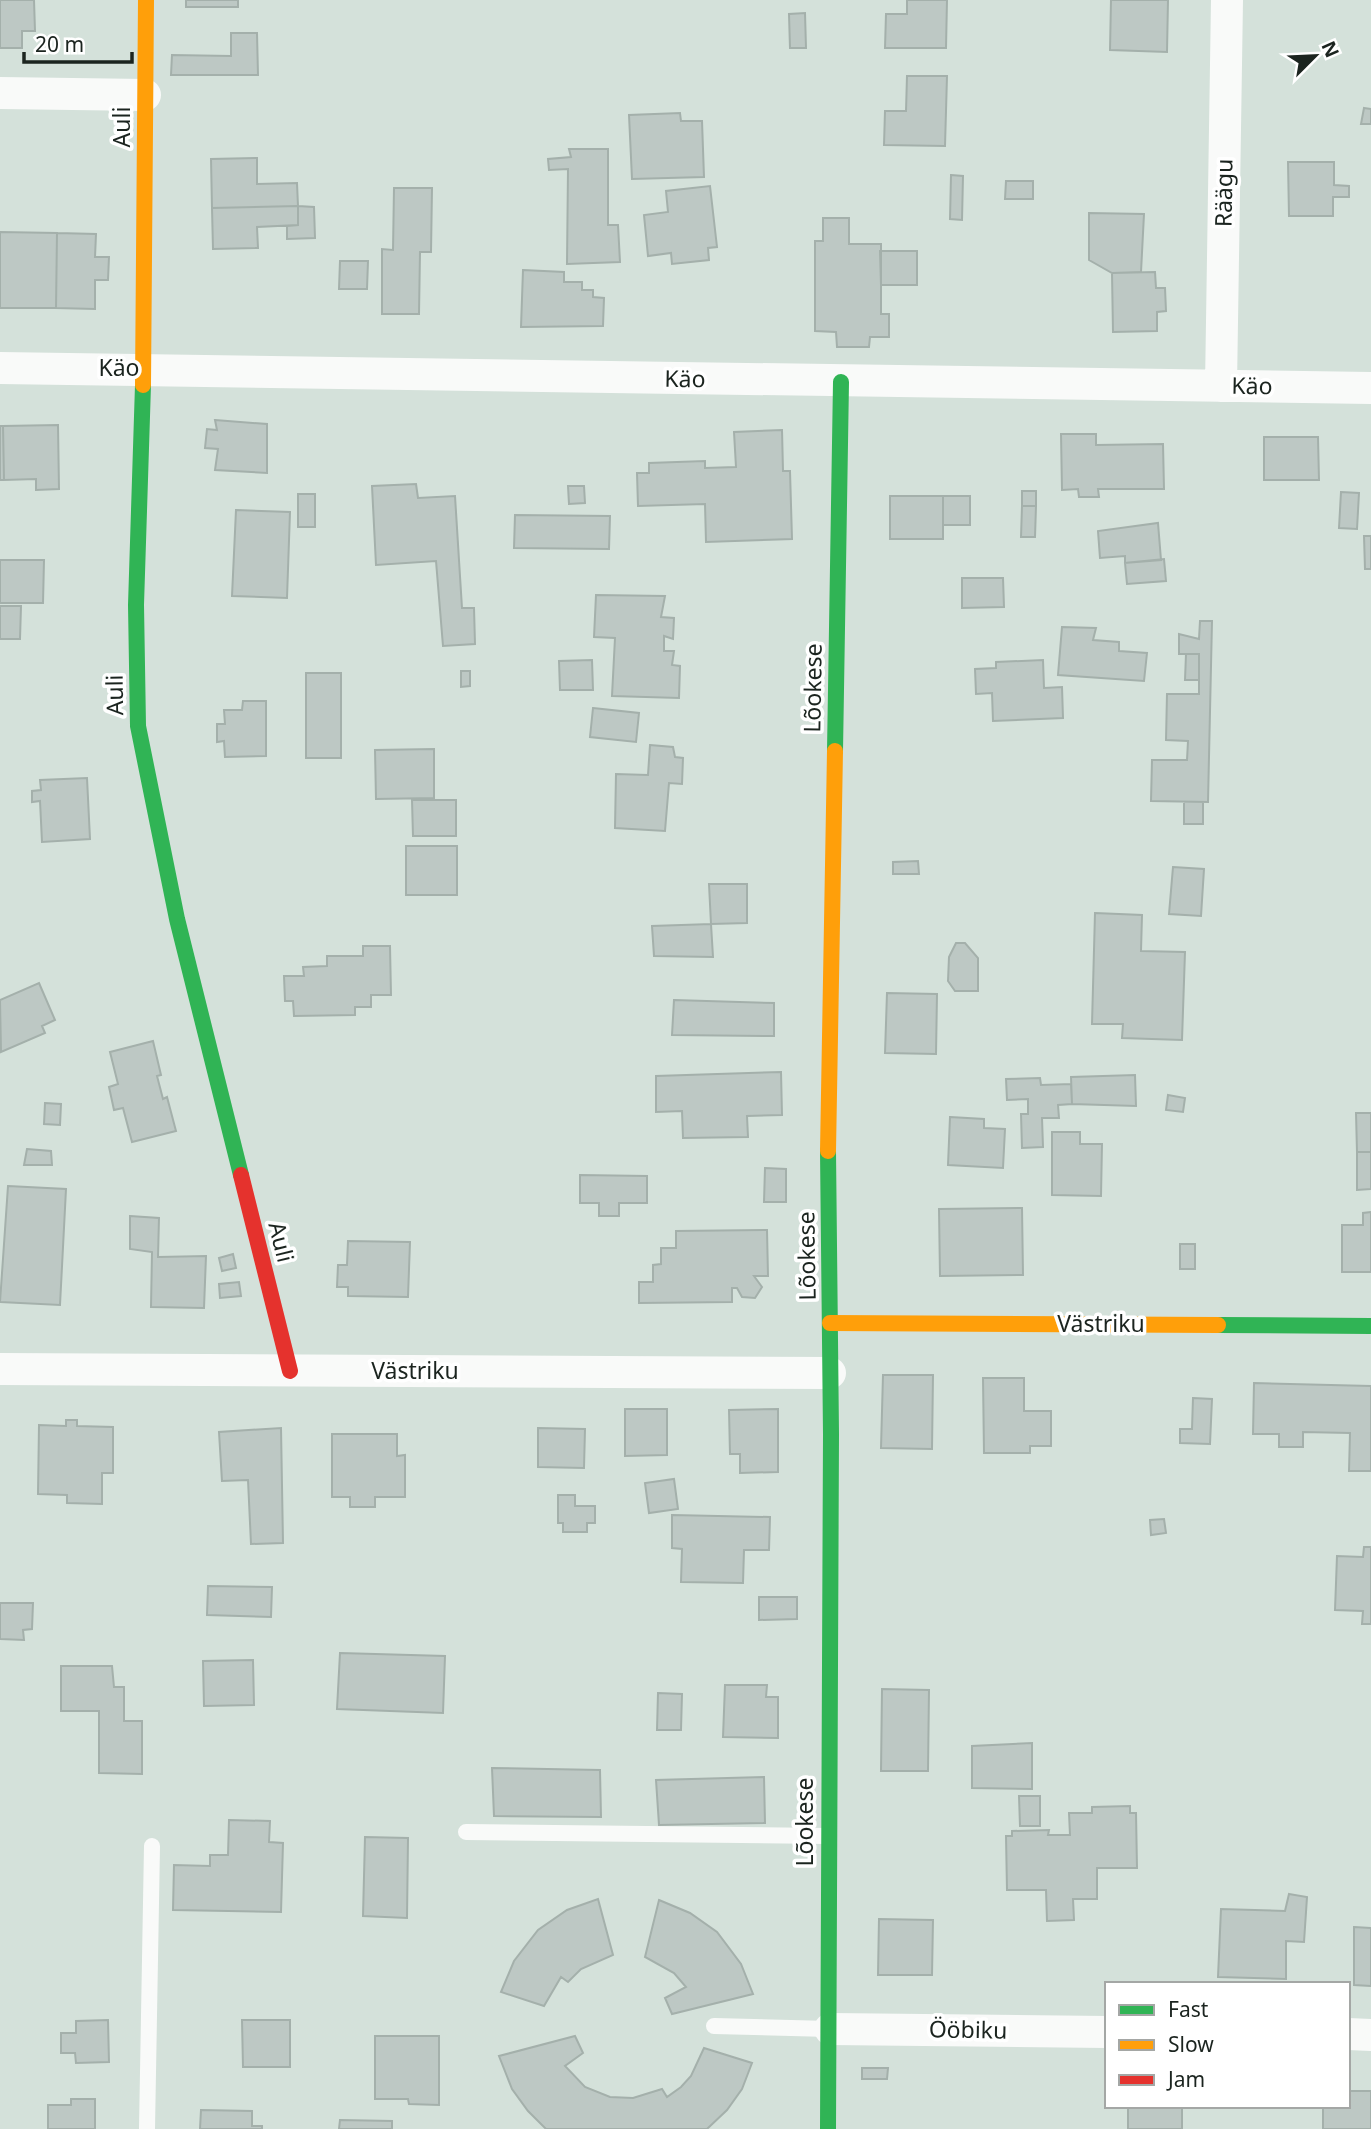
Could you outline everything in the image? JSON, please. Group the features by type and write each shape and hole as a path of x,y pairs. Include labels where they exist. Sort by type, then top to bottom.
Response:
{"street":[{"name":"Auli","path":"146,0 143,368 136,605 138,726 177,919 290,1371"},
{"name":"Räägu","path":"1221,386 1227,0"},
{"path":"0,93 145,94"},
{"name":"Käo","path":"0,368 1371,388"},
{"name":"Lõokese","path":"828,2129 828,1148 841,382"},
{"name":"Västriku","path":"830,1323 1371,1326"},
{"name":"Västriku","path":"0,1369 830,1373"},
{"name":"Ööbiku","path":"830,2029 1105,2032"},
{"path":"1350,2034 1371,2035"}],"lane":[{"path":"466,1832 828,1836"},
{"path":"147,2129 152,1846"},
{"path":"714,2026 830,2029"}],"building":[{"path":"0,0 34,0 35,31 22,31 22,48 0,48"},
{"path":"186,0 238,0 238,7 186,7"},
{"path":"907,0 947,0 946,48 885,48 886,14 907,14"},
{"path":"1111,0 1168,0 1167,52 1110,50"},
{"path":"805,13 806,48 790,48 789,14"},
{"path":"231,33 257,33 258,75 171,75 172,55 231,56"},
{"path":"907,76 947,76 945,146 884,145 885,111 906,111"},
{"path":"1364,108 1371,109 1371,124 1361,124"},
{"path":"680,113 681,121 702,121 704,177 632,179 629,115"},
{"path":"569,149 608,149 608,225 618,225 620,262 567,264 568,169 549,170 548,159 571,157"},
{"path":"257,158 257,184 297,183 298,206 212,208 211,159"},
{"path":"1288,162 1334,162 1334,185 1349,186 1349,197 1333,197 1333,216 1289,216"},
{"path":"951,175 963,176 962,220 950,219"},
{"path":"1006,181 1033,181 1033,199 1005,199"},
{"path":"710,186 717,247 708,248 709,260 672,264 671,253 648,256 644,215 668,212 666,191"},
{"path":"394,188 432,188 431,252 420,252 419,314 382,314 382,249 393,250"},
{"path":"298,206 314,207 315,238 287,239 287,226 298,225"},
{"path":"298,206 298,225 257,227 258,248 213,249 212,208"},
{"path":"1089,213 1144,214 1141,272 1112,273 1089,260"},
{"path":"823,218 849,218 849,244 881,244 881,314 889,314 889,337 870,337 869,347 837,347 836,332 815,331 815,241 823,241"},
{"path":"0,232 57,233 56,308 0,308"},
{"path":"57,233 96,234 95,257 109,257 108,280 95,280 95,309 56,308"},
{"path":"880,251 917,251 917,285 881,285"},
{"path":"340,261 368,261 367,289 339,289"},
{"path":"523,270 564,272 564,282 582,282 582,290 593,290 593,297 604,298 603,326 521,327"},
{"path":"1155,272 1156,288 1165,288 1166,311 1157,312 1157,331 1113,332 1112,273"},
{"path":"215,420 267,424 267,473 215,470 218,449 205,448 207,429 217,430"},
{"path":"58,425 59,489 36,490 36,479 4,480 3,426"},
{"path":"0,426 3,426 4,480 0,480"},
{"path":"782,430 783,471 790,471 792,539 706,542 705,504 638,506 637,473 649,473 649,463 705,461 705,468 736,467 734,432"},
{"path":"1061,434 1096,434 1096,445 1163,444 1164,489 1098,489 1099,497 1079,497 1078,489 1062,490"},
{"path":"1264,437 1318,437 1319,480 1264,480"},
{"path":"416,484 418,498 455,496 462,608 474,608 475,644 443,646 436,561 376,565 372,486"},
{"path":"568,486 584,486 585,503 569,504"},
{"path":"1022,491 1036,491 1036,506 1022,506"},
{"path":"1341,492 1359,493 1357,529 1339,528"},
{"path":"298,494 315,494 315,527 298,527"},
{"path":"890,496 943,496 943,539 890,539"},
{"path":"943,496 970,496 970,525 943,525"},
{"path":"1022,506 1036,506 1035,537 1021,537"},
{"path":"236,510 290,512 287,598 232,596"},
{"path":"515,515 610,516 609,549 514,548"},
{"path":"1158,523 1161,560 1125,563 1125,556 1100,558 1098,531"},
{"path":"1364,536 1371,536 1371,569 1365,569"},
{"path":"1164,559 1166,581 1127,584 1125,563"},
{"path":"0,560 44,560 43,603 0,603"},
{"path":"962,578 1003,578 1004,607 962,608"},
{"path":"596,595 665,596 661,617 674,618 673,639 664,636 664,651 674,651 672,665 680,666 679,698 612,696 615,638 594,637"},
{"path":"0,606 21,606 20,639 0,639"},
{"path":"1200,621 1212,621 1208,802 1151,801 1152,760 1187,760 1188,741 1166,740 1167,694 1199,694 1199,654 1179,654 1179,634 1199,639"},
{"path":"1062,627 1096,628 1093,640 1119,642 1119,651 1147,653 1144,681 1058,675"},
{"path":"1186,654 1199,654 1199,680 1185,680"},
{"path":"592,660 593,690 560,690 559,661"},
{"path":"1043,660 1044,688 1062,687 1063,718 993,721 992,693 976,694 975,669 996,668 996,662"},
{"path":"461,671 470,671 470,686 461,687"},
{"path":"306,673 341,673 341,758 306,758"},
{"path":"243,701 266,701 266,756 225,757 224,741 217,742 217,724 225,724 224,710 242,710"},
{"path":"593,708 639,713 636,742 590,737"},
{"path":"650,745 673,747 675,757 683,758 682,784 669,783 665,831 615,828 616,774 648,775"},
{"path":"434,749 434,798 376,799 375,750"},
{"path":"87,778 90,839 42,842 40,801 32,802 32,791 41,790 40,780"},
{"path":"412,800 456,800 456,836 413,836"},
{"path":"1184,802 1203,802 1203,824 1184,824"},
{"path":"406,846 457,846 457,895 406,895"},
{"path":"918,861 919,874 893,874 893,862"},
{"path":"1173,867 1204,869 1201,916 1169,914"},
{"path":"709,884 747,884 747,923 711,924"},
{"path":"1095,913 1142,915 1141,951 1185,952 1182,1040 1122,1038 1123,1024 1092,1024"},
{"path":"711,924 713,957 654,956 652,926"},
{"path":"956,943 965,943 978,958 978,991 955,991 948,981 949,957"},
{"path":"363,946 390,946 391,995 371,995 371,1007 355,1007 355,1015 294,1016 293,1001 285,1001 284,976 304,976 303,967 327,966 327,956 363,956"},
{"path":"39,983 55,1020 42,1026 45,1033 1,1052 0,1000"},
{"path":"887,993 937,994 936,1054 885,1053"},
{"path":"674,1000 774,1003 774,1036 672,1035"},
{"path":"153,1041 161,1075 157,1076 163,1099 167,1097 176,1131 132,1142 123,1108 114,1110 109,1087 118,1084 110,1052"},
{"path":"781,1072 782,1115 747,1116 748,1137 683,1138 682,1111 656,1112 656,1076"},
{"path":"1135,1075 1136,1106 1072,1104 1071,1077"},
{"path":"1040,1078 1041,1085 1071,1084 1072,1104 1058,1105 1059,1118 1042,1118 1043,1147 1022,1148 1021,1114 1028,1114 1028,1099 1007,1100 1006,1079"},
{"path":"1168,1095 1185,1098 1183,1112 1166,1110"},
{"path":"45,1103 61,1104 60,1125 44,1124"},
{"path":"1356,1113 1371,1113 1371,1152 1357,1152"},
{"path":"950,1117 984,1119 984,1128 1005,1129 1003,1168 948,1165"},
{"path":"1052,1132 1080,1132 1080,1144 1102,1144 1101,1196 1052,1195"},
{"path":"27,1149 51,1151 52,1165 24,1165"},
{"path":"1357,1152 1371,1152 1371,1189 1357,1190"},
{"path":"765,1168 786,1169 786,1202 764,1202"},
{"path":"580,1175 647,1176 647,1203 619,1203 619,1216 599,1216 599,1203 580,1203"},
{"path":"8,1186 66,1189 60,1305 0,1302"},
{"path":"1022,1208 1023,1275 940,1276 939,1209"},
{"path":"1371,1212 1371,1272 1342,1272 1342,1225 1363,1225 1363,1213"},
{"path":"130,1216 159,1218 158,1257 206,1256 204,1308 151,1307 152,1252 130,1249"},
{"path":"767,1230 768,1276 754,1276 762,1287 755,1298 742,1297 737,1288 732,1288 732,1302 639,1303 639,1282 653,1282 653,1265 661,1264 661,1248 676,1248 676,1231"},
{"path":"348,1241 410,1242 408,1297 348,1296 348,1287 337,1287 338,1265 347,1265"},
{"path":"1180,1244 1195,1244 1195,1269 1180,1269"},
{"path":"233,1254 236,1268 222,1271 219,1258"},
{"path":"239,1282 241,1296 220,1298 219,1284"},
{"path":"883,1375 933,1375 932,1449 881,1448"},
{"path":"983,1378 1024,1378 1024,1411 1051,1411 1051,1446 1030,1446 1030,1453 984,1453"},
{"path":"1254,1383 1371,1386 1371,1471 1349,1471 1350,1433 1303,1432 1303,1447 1279,1447 1279,1434 1253,1434"},
{"path":"1193,1398 1212,1399 1210,1444 1180,1443 1180,1429 1192,1429"},
{"path":"625,1409 667,1409 667,1455 625,1456"},
{"path":"778,1409 778,1472 740,1473 740,1454 730,1454 729,1410"},
{"path":"66,1420 77,1420 77,1426 113,1427 113,1473 102,1473 102,1504 67,1503 67,1495 38,1494 39,1425 66,1426"},
{"path":"281,1428 283,1543 251,1544 248,1480 222,1481 219,1432"},
{"path":"538,1428 585,1429 584,1468 538,1467"},
{"path":"332,1434 397,1434 397,1456 405,1455 405,1497 375,1497 375,1507 350,1507 350,1497 332,1497"},
{"path":"674,1479 678,1509 649,1513 645,1483"},
{"path":"558,1495 575,1495 575,1506 595,1506 595,1523 587,1523 587,1532 563,1532 563,1523 558,1523"},
{"path":"672,1515 770,1517 769,1550 744,1550 743,1583 681,1582 682,1549 672,1548"},
{"path":"1164,1519 1166,1533 1151,1535 1150,1520"},
{"path":"1364,1547 1371,1547 1371,1624 1362,1624 1363,1611 1335,1610 1337,1556 1363,1557"},
{"path":"208,1586 272,1587 271,1617 207,1615"},
{"path":"759,1597 797,1597 797,1619 759,1620"},
{"path":"0,1603 33,1603 32,1629 23,1630 24,1640 0,1639"},
{"path":"340,1653 445,1656 443,1713 337,1709"},
{"path":"253,1660 254,1705 204,1706 203,1661"},
{"path":"61,1666 112,1666 114,1687 124,1687 124,1721 142,1721 142,1774 99,1773 99,1711 61,1711"},
{"path":"725,1685 767,1685 766,1697 778,1697 778,1738 723,1737"},
{"path":"882,1689 929,1690 928,1771 881,1771"},
{"path":"658,1693 682,1694 681,1730 657,1730"},
{"path":"1032,1743 1032,1789 972,1788 972,1746"},
{"path":"492,1768 600,1770 601,1817 494,1816"},
{"path":"764,1777 765,1823 659,1825 656,1780"},
{"path":"1019,1796 1040,1796 1040,1826 1020,1826"},
{"path":"1130,1806 1130,1813 1136,1813 1137,1868 1097,1868 1097,1899 1073,1899 1074,1920 1047,1921 1046,1890 1007,1890 1006,1836 1012,1836 1012,1831 1049,1830 1048,1835 1070,1835 1069,1813 1092,1813 1092,1807"},
{"path":"229,1820 270,1821 269,1842 283,1843 281,1912 173,1910 174,1865 210,1866 210,1855 228,1855"},
{"path":"365,1837 408,1838 407,1918 363,1916"},
{"path":"1289,1894 1307,1897 1304,1942 1286,1941 1286,1979 1218,1977 1221,1909 1285,1911"},
{"path":"598,1899 613,1955 581,1969 568,1982 561,1977 544,2006 501,1992 514,1961 538,1930 567,1910"},
{"path":"659,1900 690,1913 717,1932 741,1964 753,1994 672,2014 665,1998 686,1987 674,1973 645,1957"},
{"path":"879,1919 933,1920 932,1975 878,1975"},
{"path":"1354,1927 1371,1928 1371,1986 1354,1985"},
{"path":"108,2020 109,2062 76,2063 75,2053 61,2053 61,2033 76,2033 76,2021"},
{"path":"242,2020 290,2020 290,2067 243,2067"},
{"path":"375,2036 439,2036 439,2105 409,2104 408,2099 375,2099"},
{"path":"575,2036 583,2053 565,2066 585,2087 610,2097 633,2098 662,2089 667,2097 691,2076 704,2048 752,2063 742,2089 727,2110 707,2129 546,2129 512,2089 499,2056"},
{"path":"862,2068 888,2068 887,2079 862,2079"},
{"path":"1350,2091 1371,2091 1371,2129 1323,2129 1323,2108 1350,2108"},
{"path":"71,2099 95,2099 95,2129 48,2129 48,2105 71,2105"},
{"path":"1128,2108 1182,2108 1182,2129 1128,2129"},
{"path":"201,2110 252,2111 252,2126 262,2126 262,2129 200,2129"},
{"path":"340,2120 392,2121 392,2129 339,2129"}],"traffic: fast":[{"path":"835,751 841,382"},
{"path":"143,385 136,605 138,726 177,919 241,1175"},
{"path":"828,1151 831,1434 828,2129"},
{"path":"1218,1325 1371,1326"}],"traffic: slow":[{"path":"143,385 146,0"},
{"path":"828,1151 835,751"},
{"path":"830,1323 1218,1325"}],"traffic: jam":[{"path":"241,1175 290,1371"}]}
